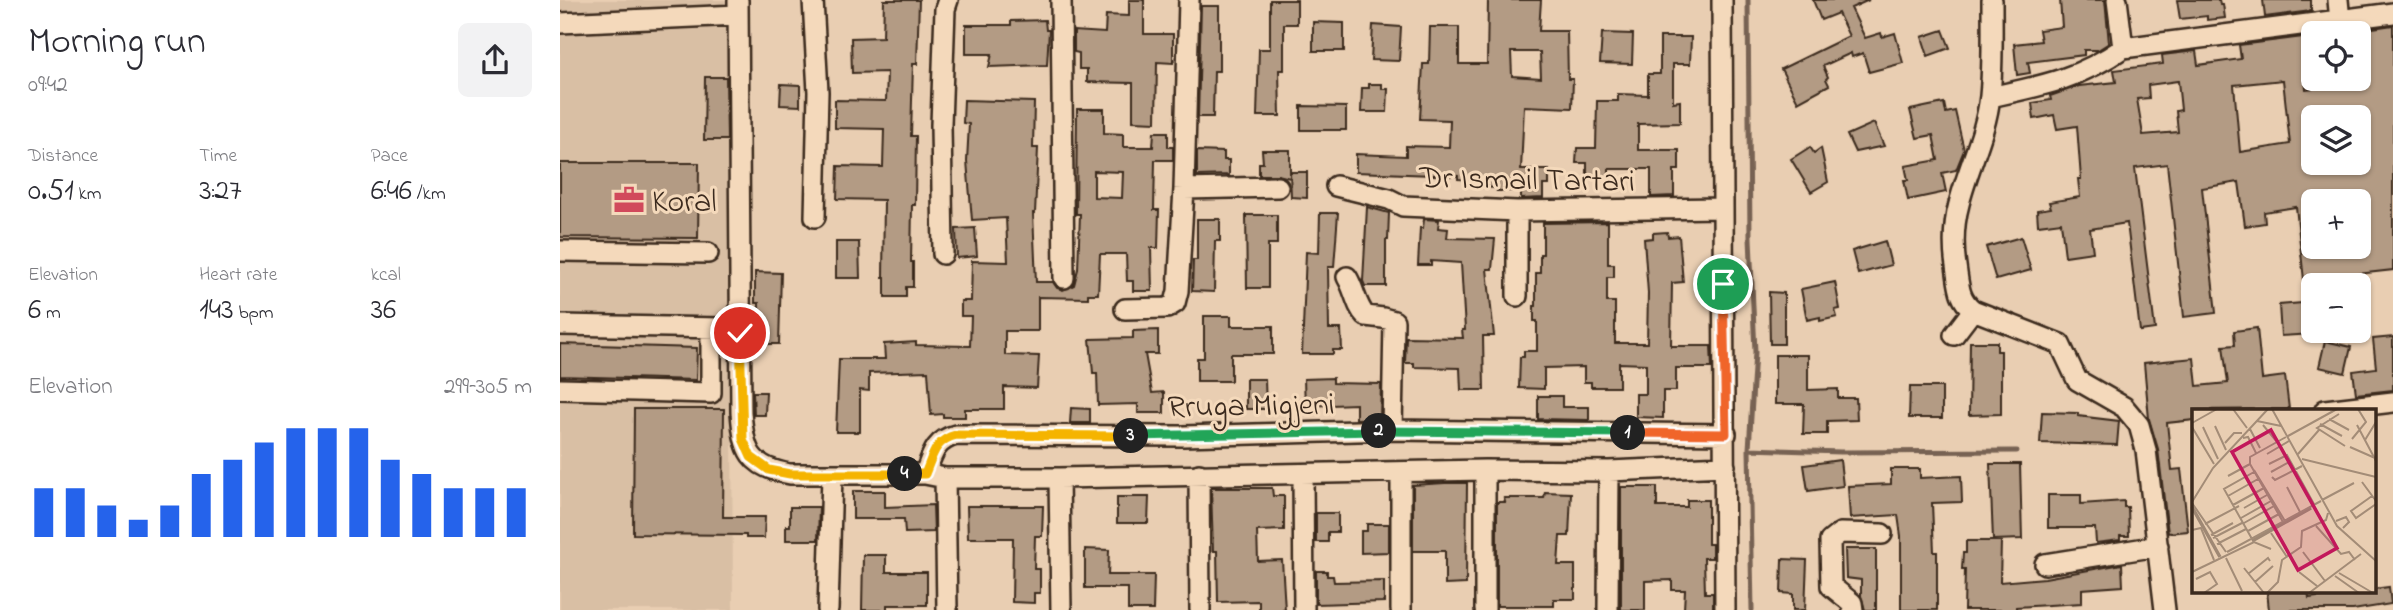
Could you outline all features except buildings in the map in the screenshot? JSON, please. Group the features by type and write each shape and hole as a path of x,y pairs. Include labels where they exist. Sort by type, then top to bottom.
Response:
{"street":[{"path":"813,0 818,92 815,216"},
{"path":"943,254 941,125 945,9 948,0"},
{"path":"1061,0 1063,278"},
{"path":"1125,309 1167,308 1175,303 1184,189 1189,0"},
{"path":"1722,0 1725,610"},
{"path":"1992,0 1990,97 1955,223 1955,257 1960,293 1964,303 1973,310 2060,344 2077,380 2124,407 2135,418 2146,450 2165,610"},
{"path":"2118,0 2123,48"},
{"path":"2338,0 2340,21 2393,13"},
{"path":"560,23 738,8 743,439 751,457 769,470 790,474 1059,478 1485,470 1609,471 1725,466"},
{"path":"1990,97 2076,76 2123,48 2301,26"},
{"name":"Dr Ismail Tartari","path":"1336,186 1389,199 1403,206 1517,211 1721,208"},
{"path":"1184,189 1278,187"},
{"path":"1517,211 1517,296"},
{"path":"560,251 708,253"},
{"path":"1347,277 1354,290 1359,310 1366,317 1383,317 1394,321 1392,430"},
{"path":"1954,335 1973,310"},
{"path":"560,325 729,328 740,333"},
{"path":"560,389 711,393 711,328"},
{"path":"2340,409 2393,402"},
{"name":"Rruga Migjeni","path":"935,476 934,451 945,438 956,435 1183,436 1392,430 1726,434"},
{"path":"1485,470 1485,610"},
{"path":"1608,610 1609,471"},
{"path":"1401,472 1401,610"},
{"path":"1199,474 1200,610"},
{"path":"1303,474 1304,610"},
{"path":"828,610 832,475"},
{"path":"935,476 947,610"},
{"path":"1059,478 1061,610"},
{"path":"1853,610 1852,603 1831,586 1830,541 1840,533 1882,534"},
{"path":"2045,565 2158,546"}],"shaded area":[{"path":"560,0 730,0 733,610 560,610"}],"waterway":[{"path":"1748,0 1750,238 1755,352 1749,449 1752,610"},
{"path":"1749,449 1841,452 2017,451"}],"place":[{"name":"Koral","path":"629,200"}],"route":[{"path":"740,333 743,439 751,457 769,470 790,474 925,474 934,451 945,438 956,435 1183,436 1392,430 1726,434 1723,284"}]}
